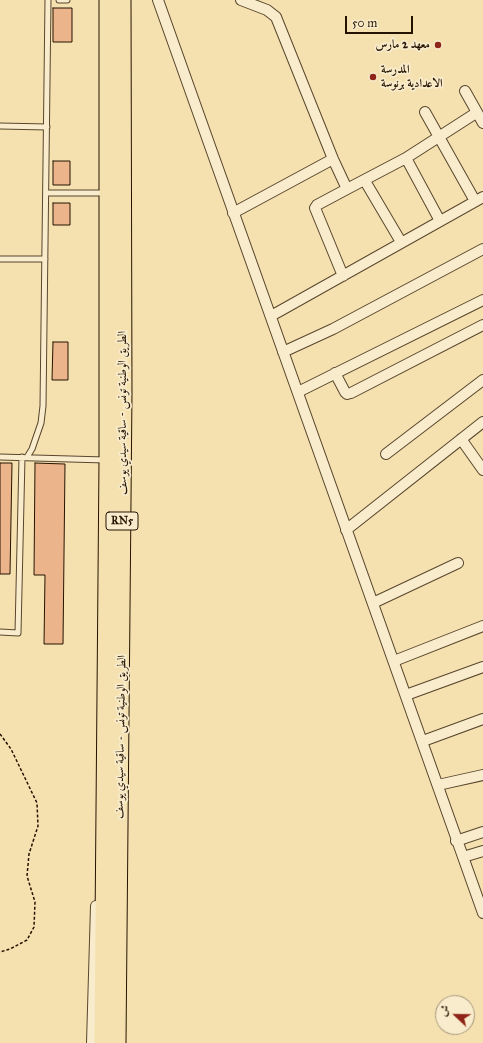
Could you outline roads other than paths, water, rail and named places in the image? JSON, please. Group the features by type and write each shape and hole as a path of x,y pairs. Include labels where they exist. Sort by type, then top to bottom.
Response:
{"main road":[{"name":"الطريق الوطنية تونس - ساقية سيدي يوسف","path":"108,0 117,196"},
{"name":"الطريق الوطنية تونس - ساقية سيدي يوسف","path":"115,1043 115,461 107,386 117,196 122,0"},
{"name":"الطريق الوطنية تونس - ساقية سيدي يوسف","path":"115,461 105,869 115,1043"}],"street":[{"path":"158,0 346,530 374,603 456,840 483,913"},
{"path":"241,0 267,10 276,17 333,159 347,189"},
{"path":"465,91 483,123"},
{"path":"271,316 479,199 425,112"},
{"path":"343,276 315,208 317,205 406,158 476,113"},
{"path":"406,158 440,221"},
{"path":"233,213 333,159"},
{"path":"365,181 401,242"},
{"path":"283,352 333,329 483,249"},
{"path":"298,392 483,300"},
{"path":"335,374 345,392 347,394 351,393 483,325"},
{"path":"386,454 483,380"},
{"path":"346,530 483,422"},
{"path":"461,439 483,470"},
{"path":"374,603 458,562"},
{"path":"394,661 483,626"},
{"path":"406,695 483,666"},
{"path":"423,741 483,719"},
{"path":"438,785 483,775"},
{"path":"456,840 483,832"},
{"path":"463,857 483,851"},
{"path":"92,1043 96,905 105,869"}],"lane":[{"path":"0,632 18,633 25,457 32,449 41,423 43,406 48,0"},
{"path":"59,0 66,0"},
{"path":"0,126 47,127"},
{"path":"46,193 117,196"},
{"path":"0,259 45,259"},
{"path":"0,457 92,458 115,461"}],"place":[{"name":"معهد 2 مارس","path":"438,45"},
{"name":"المدرسة الاعدادية برنوسة","path":"373,77"}]}
